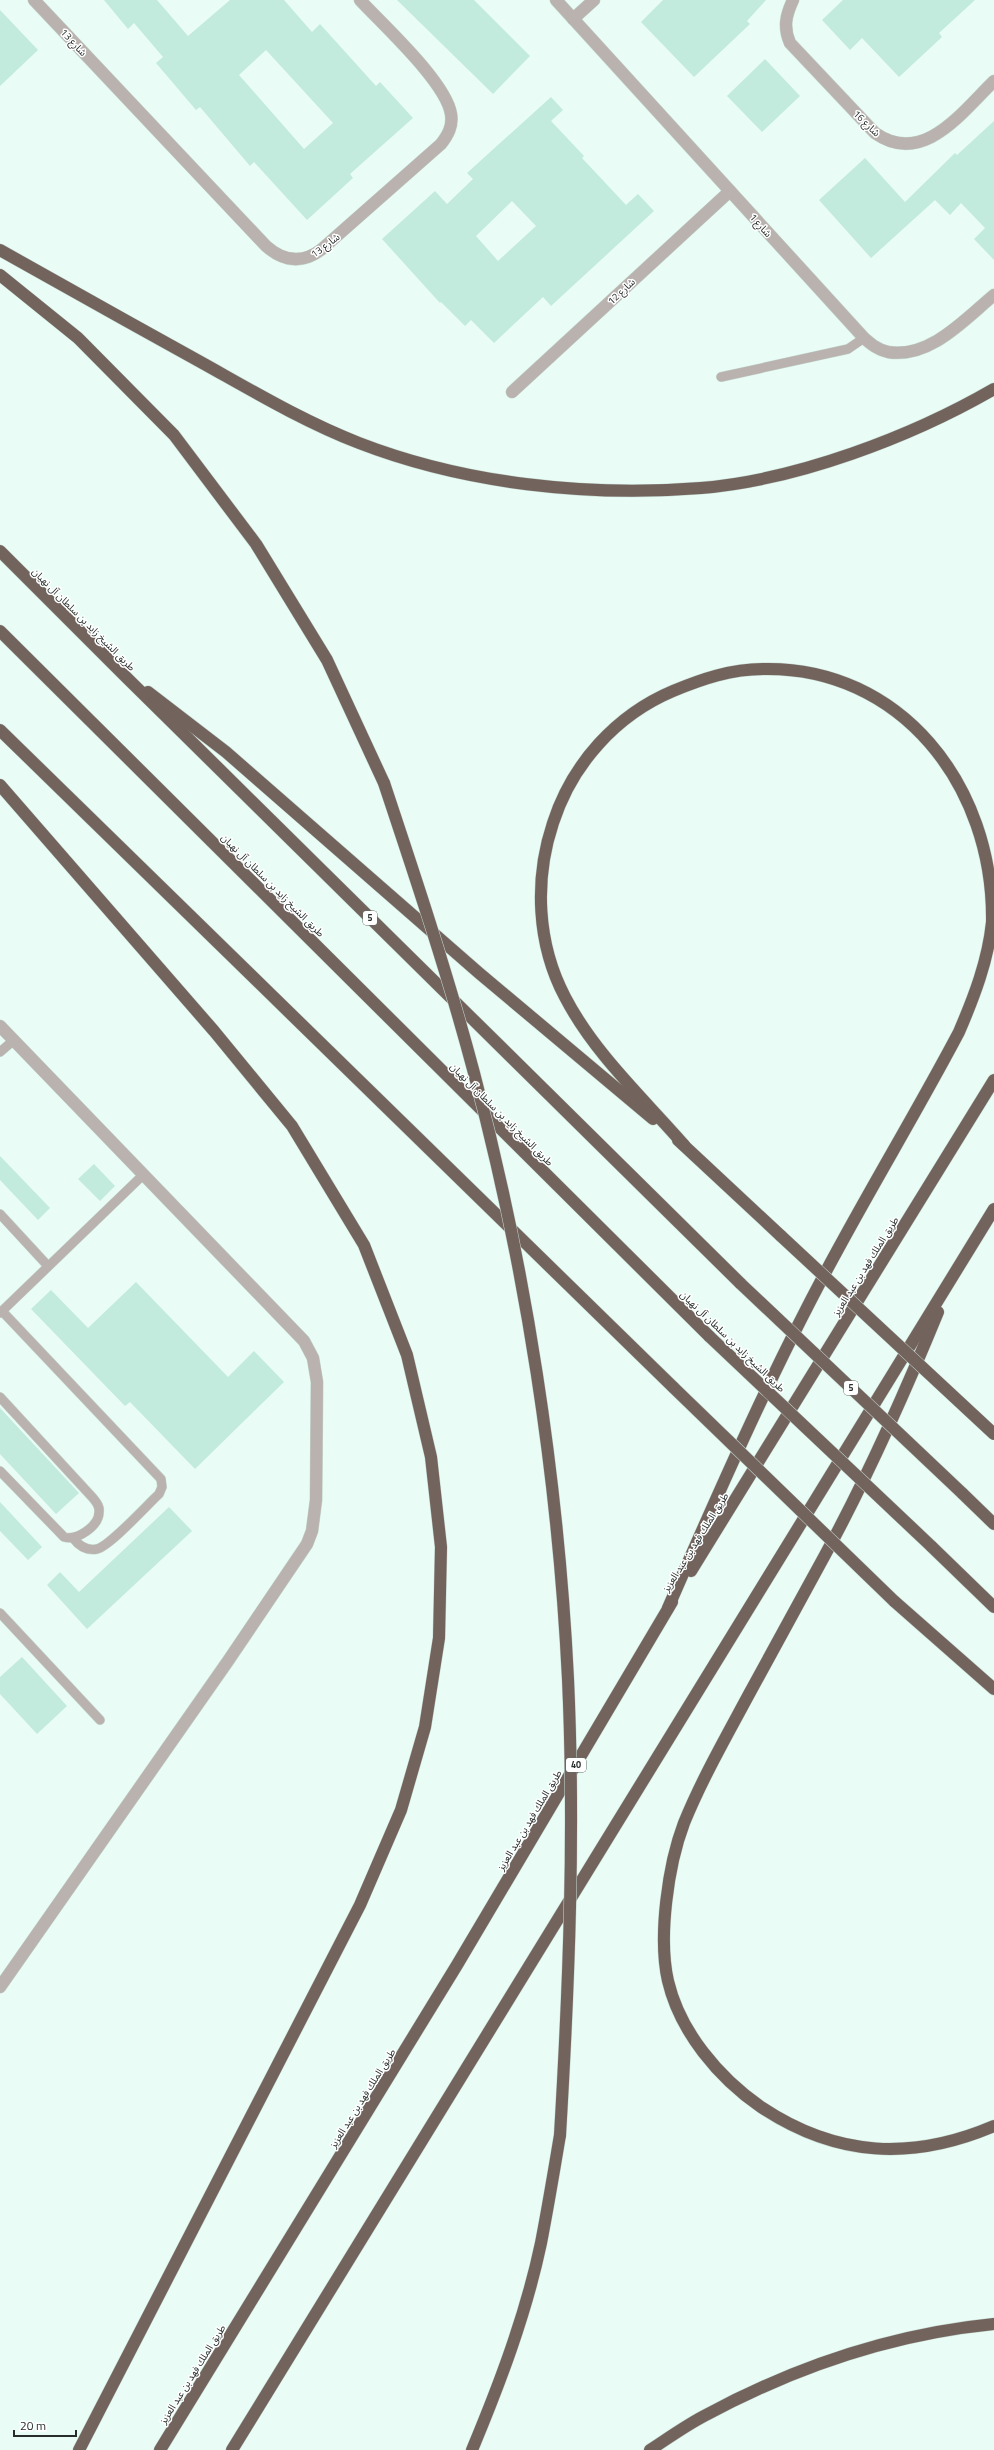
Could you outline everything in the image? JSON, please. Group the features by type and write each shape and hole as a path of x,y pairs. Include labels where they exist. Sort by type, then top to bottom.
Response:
{"highway":[{"path":"0,250 297,416 359,443 414,462 513,482 576,489 638,490 702,488 755,480 804,468 868,447 927,423 994,389"},
{"path":"0,275 78,338 174,435 247,532 327,660 384,783 433,928 475,1074 509,1223 539,1396 556,1525 568,1700 572,1830 569,1983 560,2135 541,2243 517,2331 498,2388 472,2450"},
{"name":"طريق الشيخ زايد بن سلطان آل نهيان","path":"0,551 741,1284 994,1524"},
{"name":"طريق الشيخ زايد بن سلطان آل نهيان","path":"0,630 710,1337 994,1607"},
{"path":"668,1608 743,1442 795,1332 837,1251 959,1032 971,1002 988,946 992,914 991,869 980,820 959,775 945,754 908,716 863,689 838,679 812,672 760,669 709,677 665,694 628,716 596,746 568,787 553,822 544,857 541,904 548,952 558,981 575,1015 588,1034 684,1145"},
{"path":"126,677 166,704 226,752 479,973 684,1145 994,1434"},
{"path":"0,730 674,1388 894,1601 984,1682 994,1693"},
{"path":"0,785 214,1031 292,1126 364,1245 407,1355 431,1457 441,1548 438,1638 426,1727 401,1810 356,1912 79,2450"},
{"name":"طريق الملك فهد بن عبد العزيز","path":"160,2450 453,1972 668,1608 994,1080"},
{"path":"232,2450 994,1209"},
{"path":"951,1280 918,1361 876,1456 844,1520 716,1755 683,1826 666,1902 665,1940 668,1980 680,2014 698,2045 720,2073 746,2097 776,2117 808,2132 844,2145 875,2150 906,2150 936,2146 966,2138 994,2126"},
{"path":"984,1682 994,1689"},
{"path":"650,2450 702,2417 763,2386 828,2360 886,2344 966,2327 994,2324"}],"street":[{"name":"شارع 13","path":"34,0 266,246 282,258 291,260 311,257 322,249 440,144 450,131 452,122 450,110 438,85 360,0"},
{"name":"شارع 1","path":"556,0 864,338 877,348 888,352 915,350 936,342 994,295"},
{"path":"573,19 594,0"},
{"name":"شارع 16","path":"793,0 785,23 785,32 790,43 876,133 886,141 899,145 913,145 924,142 951,122 994,81"},
{"name":"شارع 12","path":"512,392 730,191"},
{"path":"0,1026 304,1341 309,1349 316,1370 317,1382 315,1516 312,1531 300,1556 0,1987"}],"lane":[{"path":"721,377 848,349 864,338"},
{"path":"0,1052 14,1040"},
{"path":"73,1538 77,1544 90,1549 104,1546 159,1494 162,1488 161,1480 1,1312 143,1175"},
{"path":"0,1214 48,1266"},
{"path":"0,1398 98,1505 100,1513 96,1520 84,1533 73,1538 60,1535 0,1471"},
{"path":"0,1613 100,1720"}],"building":[{"path":"104,0 157,0 188,36 230,0 284,0 312,32 320,24 376,86 380,82 413,118 350,174 353,178 307,220 254,162 250,166 200,107 196,110 156,63 163,57 134,23 128,29","holes":["266,50 333,123 304,149 239,75"]},
{"path":"397,0 474,0 530,56 493,94"},
{"path":"663,0 766,0 747,21 750,24 694,77 641,22"},
{"path":"843,0 975,0 939,33 942,37 899,77 862,38 850,50 822,20"},
{"path":"0,10 38,50 0,86"},
{"path":"765,59 800,96 762,132 727,96"},
{"path":"551,97 563,110 551,121 584,156 582,158 626,205 638,194 654,211 551,306 543,297 494,343 471,320 465,326 441,302 440,303 382,239 435,191 447,204 473,179 467,173","holes":["512,201 536,226 498,261 476,236"]},
{"path":"994,121 994,260 974,239 985,228 961,203 950,215 935,200 871,258 819,200 865,158 905,202 955,153 957,155"},
{"path":"0,1156 50,1208 38,1220 0,1180"},
{"path":"94,1164 115,1186 100,1201 78,1179"},
{"path":"136,1282 228,1377 254,1351 284,1382 195,1469 130,1402 125,1406 31,1309 51,1290 88,1328"},
{"path":"0,1408 79,1493 56,1514 0,1454"},
{"path":"0,1502 42,1547 28,1560 0,1531"},
{"path":"169,1507 192,1531 87,1629 47,1585 60,1572 79,1592"},
{"path":"22,1657 67,1706 37,1734 0,1694 0,1677"}]}
